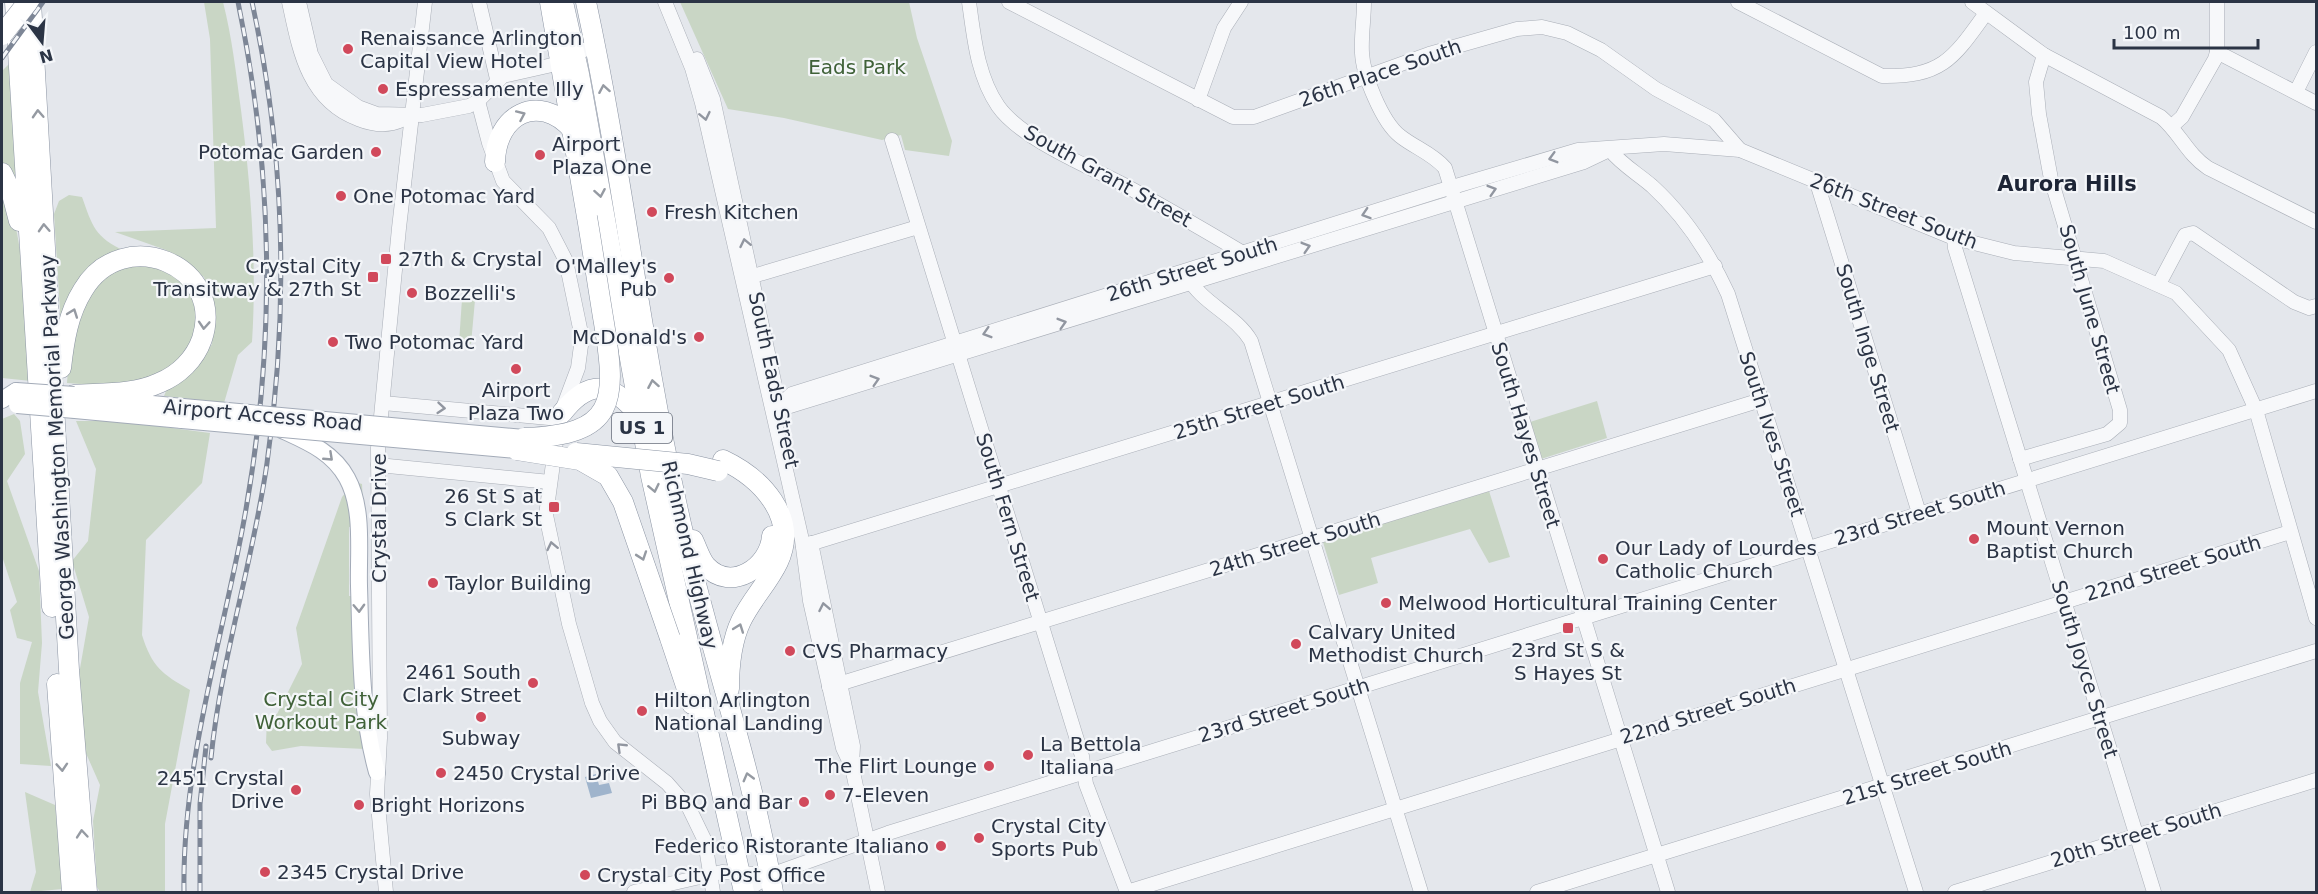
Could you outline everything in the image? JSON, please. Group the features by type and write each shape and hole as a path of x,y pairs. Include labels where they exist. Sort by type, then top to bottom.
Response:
{"highway":[{"name":"George Washington Memorial Parkway","path":"15,2 72,892"},
{"name":"George Washington Memorial Parkway","path":"30,2 69,670 87,892"},
{"path":"2,35 30,2"},
{"path":"520,444 562,436 583,427 601,411 610,393 611,365 572,129 567,57 550,2"},
{"name":"Richmond Highway","path":"563,2 567,57 662,530 720,780 753,885"},
{"name":"Richmond Highway","path":"586,2 647,350 677,506 701,607 729,706 753,885"},
{"path":"495,162 500,135 508,124 522,113 534,111 552,113 572,129"},
{"path":"2,173 15,203 32,293"},
{"path":"56,433 65,339 72,313 89,281 113,262 137,255 166,261 189,277 200,295 205,324 200,346 188,363 171,377 149,387 75,403"},
{"path":"561,416 581,393 604,389 621,395 639,416"},
{"path":"520,444 695,453 721,465 744,470 765,489 778,510 784,531 783,547 778,562 747,609 737,632 729,667 729,706"},
{"path":"520,444 588,463 612,481 627,511 720,780"},
{"path":"677,506 709,568 731,577 745,574 758,566 771,546 772,531 768,516 753,492 721,465"},
{"path":"694,664 716,708 753,885"}],"main road":[{"name":"Airport Access Road","path":"7,399 75,403 520,444"},
{"name":"Airport Access Road","path":"182,414 279,429 520,444"},
{"path":"279,429 320,449 342,471 354,498 363,697 367,736 376,772"}],"street":[{"path":"289,2 304,65 315,85 328,101 347,115 375,124 386,125 412,116"},
{"path":"299,2 315,65 330,87 368,111 388,116 412,116 462,109 478,101 497,79 509,73 552,65 595,45"},
{"name":"Crystal Drive","path":"386,892 376,772 380,738 378,465 399,228 425,2"},
{"path":"479,2 497,79"},
{"name":"South Eads Street","path":"665,2 680,25 711,90 725,178 807,545 834,685 853,746 852,767 878,892"},
{"name":"South Grant Street","path":"969,2 977,56 984,78 998,106 1021,130 1182,217 1247,259"},
{"name":"26th Place South","path":"1009,2 1233,117 1254,117 1367,75 1517,29 1542,27 1567,33 1601,50 1656,89 1714,120 1740,150"},
{"path":"1198,100 1224,28 1240,2"},
{"name":"South Hayes Street","path":"1364,2 1362,54 1367,75 1382,114 1398,135 1436,157 1445,168 1668,892"},
{"path":"1738,2 1882,76 1907,77 1933,71 1963,45 1986,13"},
{"path":"1972,2 2044,55 2161,117 2172,126 2195,159 2316,222"},
{"path":"2172,126 2182,117 2217,52 2217,2"},
{"path":"2296,92 2316,51"},
{"path":"2217,52 2316,103"},
{"name":"South June Street","path":"2020,459 2107,434 2120,423 2120,410 2050,179 2036,82 2044,55"},
{"path":"478,101 495,162 507,186 549,228 566,261 582,338 580,361 561,416 546,511 569,624 594,709 615,742 667,783 689,808 705,841 713,892"},
{"name":"South Fern Street","path":"892,140 1040,621 1085,772 1086,784 1127,892"},
{"name":"26th Street South","path":"775,407 790,406 956,349 1453,195 1584,162 1610,150 1664,144 1740,150 1954,238 2014,253 2104,261 2158,284 2184,300 2229,350 2256,410 2316,618"},
{"name":"South Ives Street","path":"1610,150 1622,165 1651,185 1693,230 1715,266 1728,294 1916,892"},
{"name":"South Inge Street","path":"1817,183 1919,513"},
{"path":"746,278 918,227"},
{"path":"2158,284 2185,235 2193,232 2294,302 2309,308 2316,306"},
{"name":"South Joyce Street","path":"1954,238 2026,481 2154,892"},
{"name":"25th Street South","path":"807,545 1715,266"},
{"path":"1188,277 1195,291 1243,328 1251,341 1420,892"},
{"name":"23rd Street South","path":"634,892 722,873 753,885 867,840 2316,391"},
{"name":"24th Street South","path":"834,685 1761,400"},
{"path":"383,403 561,416"},
{"path":"378,465 550,482"},
{"name":"22nd Street South","path":"1127,892 2290,532"},
{"name":"21st Street South","path":"1537,892 1884,787 2316,651"},
{"name":"20th Street South","path":"1955,892 2135,834 2316,780"}],"green space":[{"path":"204,2 223,2 226,15 241,110 252,226 254,284 252,342 238,355 224,403 164,396 167,389 195,370 212,344 214,310 204,277 166,250 115,232 216,228 210,39"},
{"name":"Eads Park","path":"680,2 909,2 917,38 952,141 949,156 905,150 901,135 882,140 784,118 728,109"},
{"path":"11,62 23,219 2,167 2,71"},
{"path":"2,188 10,204 20,252 31,381 2,378"},
{"path":"69,195 82,197 96,230 107,241 125,251 61,326 54,214 59,201"},
{"path":"132,260 160,264 186,280 200,306 198,335 186,358 138,384 106,386 67,383 70,341 97,278"},
{"path":"462,299 475,300 471,344 459,343"},
{"path":"1597,401 1607,438 1541,459 1530,422"},
{"path":"14,414 20,421 25,454 7,481 39,571 42,643 38,692 51,766 20,764 20,683 32,642 17,638 10,610 17,602 2,556 2,419"},
{"path":"76,421 119,421 210,433 202,483 146,540 142,635 150,655 159,668 190,690 165,824 165,892 100,892 97,887 93,821 100,785 81,742 79,674 89,617 72,561 88,541 96,469"},
{"name":"Crystal City Workout Park","path":"355,482 362,484 364,526 349,527 349,596 352,596 352,651 365,749 301,746 272,751 266,743 267,718 277,714 302,664 296,628 342,497"},
{"path":"1489,491 1510,557 1489,563 1470,529 1371,558 1378,583 1339,595 1323,542"},
{"path":"25,792 55,805 63,889 30,892 36,872"}],"water":[{"path":"596,774 599,785 609,783 612,793 591,798 585,777"}],"railway":[{"path":"2,58 43,2"},
{"path":"184,892 185,846 195,756 242,531 261,398 267,266 264,200 259,135 238,2"},
{"path":"211,758 229,647 261,500 274,405 279,347 281,289 277,174 263,59 252,2"},
{"path":"200,892 200,804 206,746"}],"place":[{"name":"Renaissance Arlington Capital View Hotel","path":"348,49"},
{"name":"Espressamente Illy","path":"383,89"},
{"name":"Potomac Garden","path":"376,152"},
{"name":"Airport Plaza One","path":"540,155"},
{"name":"One Potomac Yard","path":"341,196"},
{"name":"Fresh Kitchen","path":"652,212"},
{"name":"27th & Crystal","path":"386,259"},
{"name":"Crystal City Transitway & 27th St","path":"373,277"},
{"name":"O'Malley's Pub","path":"669,278"},
{"name":"Bozzelli's","path":"412,293"},
{"name":"McDonald's","path":"699,337"},
{"name":"Two Potomac Yard","path":"333,342"},
{"name":"Airport Plaza Two","path":"516,369"},
{"name":"26 St S at S Clark St","path":"554,507"},
{"name":"Mount Vernon Baptist Church","path":"1974,539"},
{"name":"Our Lady of Lourdes Catholic Church","path":"1603,559"},
{"name":"Taylor Building","path":"433,583"},
{"name":"Melwood Horticultural Training Center","path":"1386,603"},
{"name":"23rd St S & S Hayes St","path":"1568,628"},
{"name":"Calvary United Methodist Church","path":"1296,644"},
{"name":"CVS Pharmacy","path":"790,651"},
{"name":"2461 South Clark Street","path":"533,683"},
{"name":"Hilton Arlington National Landing","path":"642,711"},
{"name":"Subway","path":"481,717"},
{"name":"La Bettola Italiana","path":"1028,755"},
{"name":"The Flirt Lounge","path":"989,766"},
{"name":"2450 Crystal Drive","path":"441,773"},
{"name":"2451 Crystal Drive","path":"296,790"},
{"name":"7-Eleven","path":"830,795"},
{"name":"Pi BBQ and Bar","path":"804,802"},
{"name":"Bright Horizons","path":"359,805"},
{"name":"Crystal City Sports Pub","path":"979,838"},
{"name":"Federico Ristorante Italiano","path":"941,846"},
{"name":"2345 Crystal Drive","path":"265,872"},
{"name":"Crystal City Post Office","path":"585,875"}],"district":[{"name":"Aurora Hills","path":"2067,184"}]}
